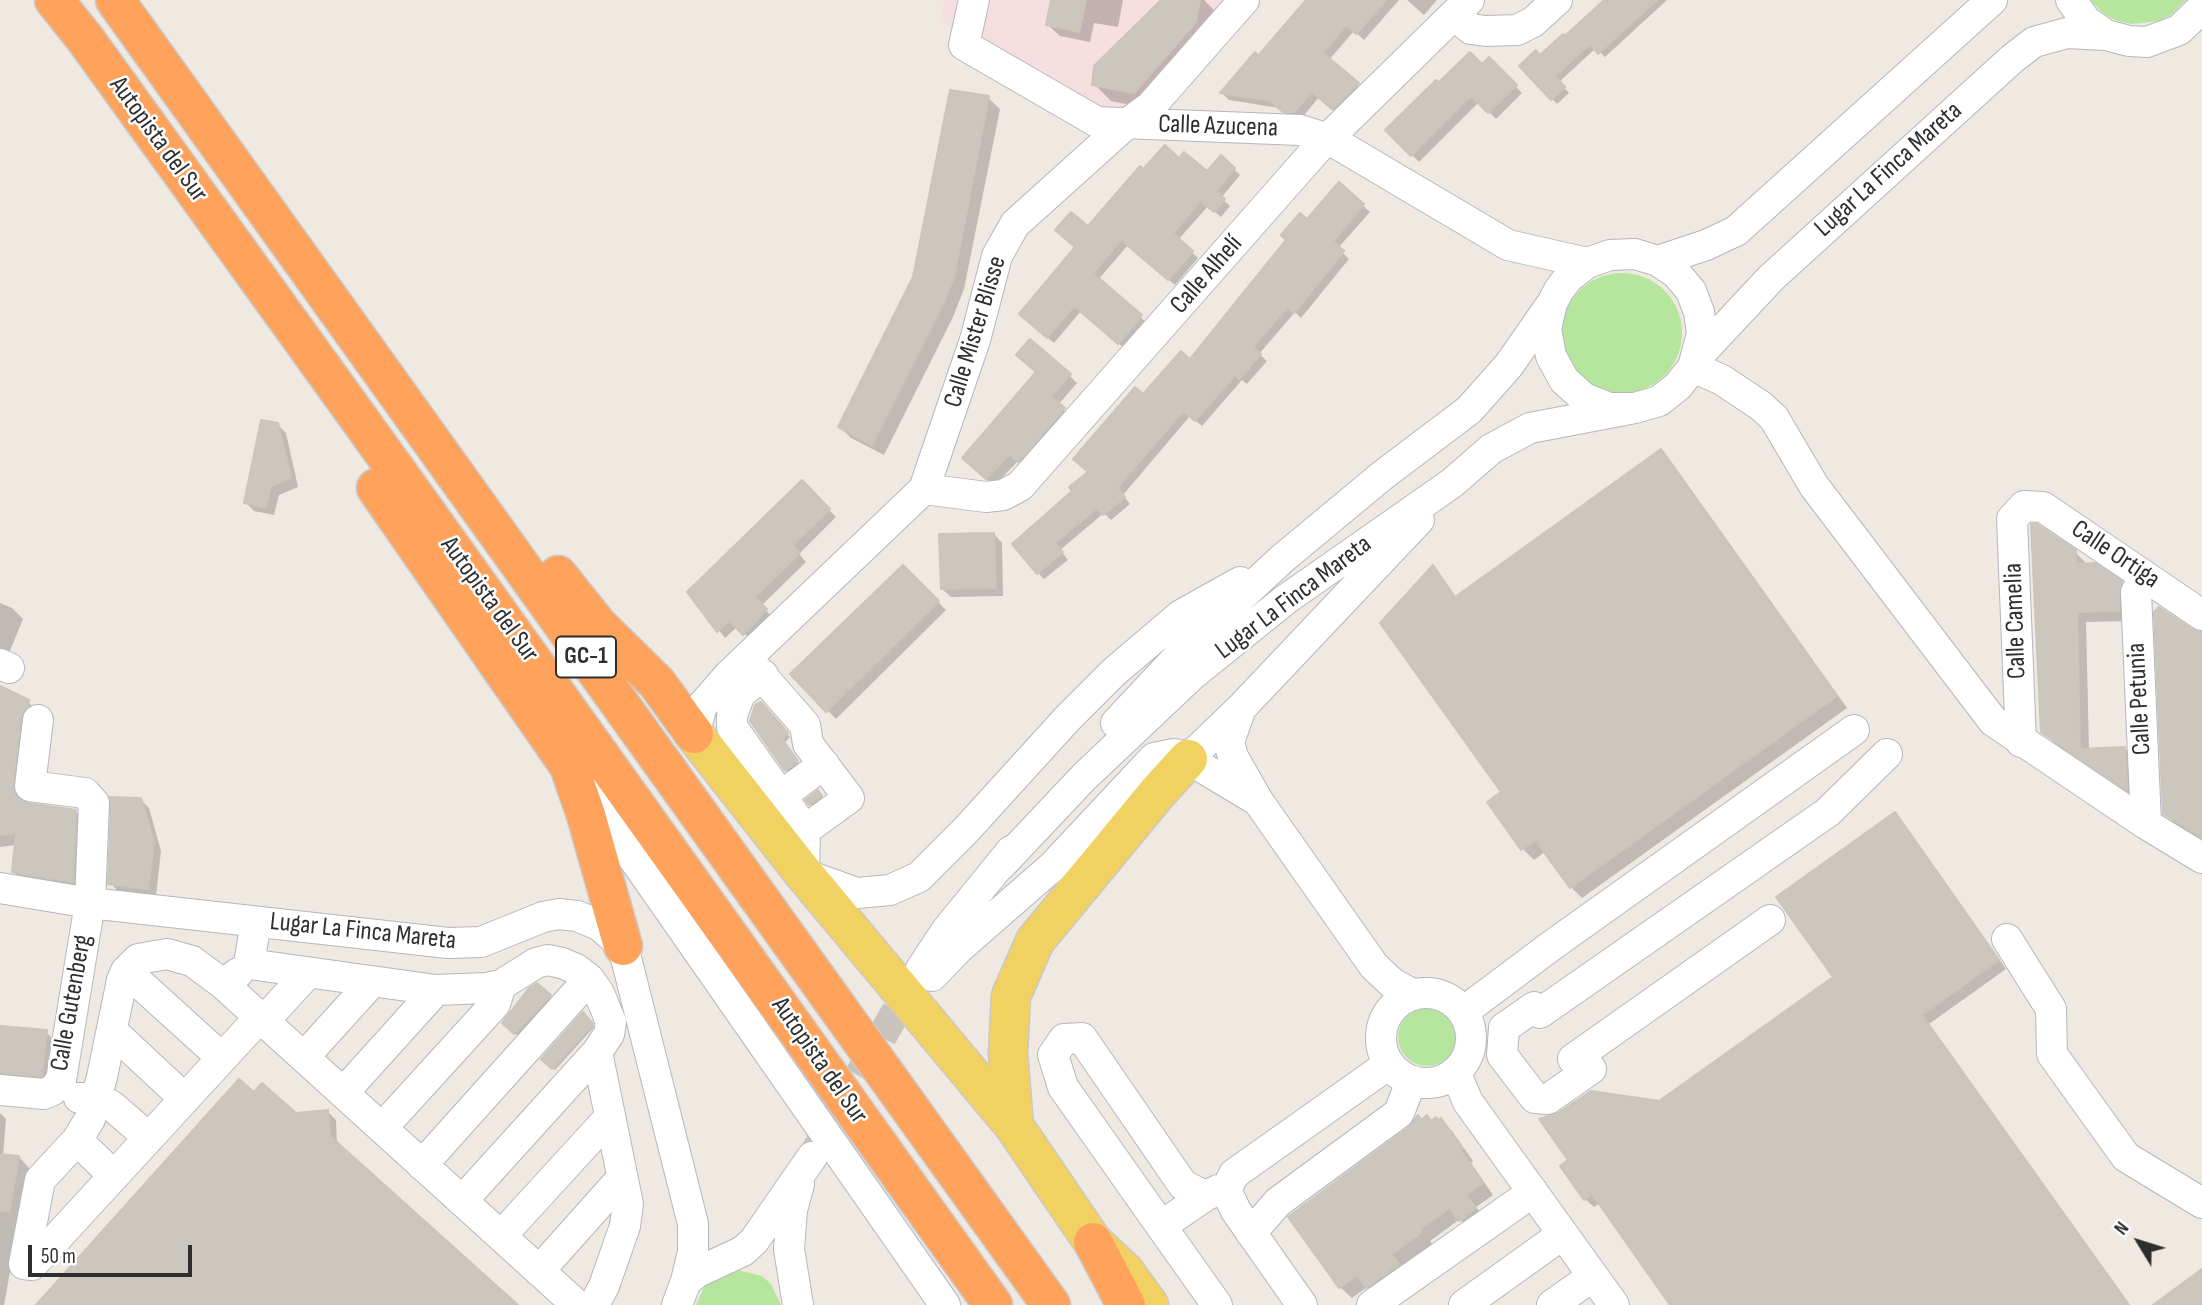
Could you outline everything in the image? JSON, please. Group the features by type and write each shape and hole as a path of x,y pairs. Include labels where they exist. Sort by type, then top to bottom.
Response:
{"highway":[{"name":"Autopista del Sur","path":"54,0 86,40 993,1305"},
{"name":"Autopista del Sur","path":"118,4 1051,1305"},
{"path":"118,4 298,217 531,541 597,625 657,683 694,734"},
{"path":"86,40 223,267 569,766 586,815 623,946"},
{"path":"937,1227 982,1305"},
{"path":"1093,1242 1126,1305"}],"main road":[{"path":"694,734 804,874 1014,1126 1093,1242 1125,1272 1150,1305"},
{"path":"1014,1126 1008,1052 1011,996 1035,941 1157,792 1188,759"}],"street":[{"name":"Calle Azucena","path":"974,0 964,44 1097,122 1300,130 1329,139 1508,245 1587,263"},
{"name":"Calle Mister Blisse","path":"694,734 702,706 746,670 924,489 975,341 997,256 1016,224 1125,125 1151,106 1244,0"},
{"path":"1462,8 1471,29 1517,30 1534,22 1557,0"},
{"name":"Lugar La Finca Mareta","path":"1188,759 1174,754 1154,758 1053,866 958,949 925,974 946,931 1070,774 1134,704 1192,642 1283,558 1383,475 1469,410 1509,365 1568,278 1587,263 1610,255 1634,254 1658,261 1706,245 1736,231 1992,0"},
{"path":"2071,0 2086,21 2106,35"},
{"name":"Calle Alhelí","path":"924,489 986,497 1003,495 1020,486 1317,149 1462,8"},
{"path":"2191,32 2202,8"},
{"name":"Lugar La Finca Mareta","path":"1000,865 1084,777 1192,675 1285,600 1452,483 1491,449 1530,428 1636,408 1658,401 1678,387 1695,362 1772,278 2012,59 2034,43 2067,33 2106,35 2147,42 2191,32"},
{"name":"Calle Azucena","path":"1508,245 1554,299"},
{"path":"1658,261 1676,274 1695,301 1702,334 1695,362 1761,406 1774,418 1814,486 1991,718 2021,742 2202,858"},
{"name":"Lugar La Finca Mareta","path":"1554,299 1546,330 1550,356 1563,380 1584,398 1609,408 1636,408"},
{"path":"1258,801 1188,759 1242,707 1394,548 1452,483"},
{"name":"Calle Camelia","path":"2021,742 2012,519 2024,506"},
{"name":"Calle Ortiga","path":"2024,506 2043,507 2202,615"},
{"path":"804,830 849,798 808,744 805,725 746,670 732,715 732,727 804,830 804,874 858,894 890,890 919,877 1114,672 1181,615 1283,558"},
{"name":"Calle Petunia","path":"2146,577 2136,592 2146,824"},
{"name":"Calle Mister Blisse","path":"657,683 684,695 746,670"},
{"path":"1242,707 1229,743 1233,757 1258,801 1374,967 1392,983 1414,995"},
{"name":"Calle Gutenberg","path":"0,1090 44,1094 53,1090 61,1080 90,904 94,803 85,793 30,786 38,720"},
{"path":"1463,1012 1854,730"},
{"path":"1770,920 1582,1064 1548,1099 1535,1098 1503,1055 1504,1028 1537,1010 1828,811 1887,754"},
{"path":"781,796 824,764"},
{"path":"569,766 945,1305"},
{"name":"Lugar La Finca Mareta","path":"0,888 90,904 448,943 481,942 543,917 559,914 576,916 599,925 623,946"},
{"path":"223,984 249,964 256,922"},
{"path":"2007,939 2051,1009 2052,1054 2126,1157 2202,1203"},
{"path":"623,946 693,1224 693,1252 681,1293"},
{"path":"308,973 272,1012 260,1017 32,1265 24,1264 40,1181 77,1140 90,1119 126,971 138,959 167,954 192,961 223,984 260,1017 577,1305"},
{"path":"249,964 436,990 501,985 536,963 548,960 562,963 589,979 599,993 611,1022 608,1034 597,1052 462,1201"},
{"path":"1374,967 1388,1013"},
{"path":"126,971 222,1058"},
{"path":"422,1165 589,979"},
{"path":"304,1057 371,983"},
{"path":"382,1128 495,1004 501,985"},
{"path":"343,1093 436,990"},
{"path":"1427,993 1453,1002 1463,1012 1471,1037 1464,1062 1455,1072 1436,1081 1414,1082 1400,1075 1389,1064 1383,1052 1382,1025 1395,1005 1414,995 1427,993"},
{"path":"111,1031 185,1098"},
{"path":"1217,1305 1063,1087 1054,1055 1065,1039 1082,1038 1182,1185 1215,1193 1236,1211 1302,1305"},
{"path":"594,1305 604,1286 625,1226 628,1204 597,1052"},
{"path":"1161,1226 1215,1193 1234,1174 1389,1064"},
{"path":"1455,1072 1468,1102 1614,1305"},
{"path":"1251,1233 1278,1202 1399,1113 1414,1082"},
{"path":"53,1090 73,1097 96,1098 112,1105 149,1139"},
{"path":"501,1236 609,1118"},
{"path":"77,1140 114,1176"},
{"path":"681,1293 698,1272 743,1251 754,1241 806,1165 792,1210 789,1249 798,1305"},
{"path":"539,1271 622,1178"},
{"path":"40,1181 78,1216"},
{"path":"1372,1305 1533,1192"},
{"path":"1464,1305 1563,1234"},
{"path":"1552,1305 1593,1276"}],"shaded area":[{"path":"944,0 1227,0 1125,113 1107,113 940,21"}],"green space":[{"path":"2090,0 2186,0 2160,21 2132,24 2105,15"},
{"path":"1622,273 1645,277 1665,290 1678,310 1682,333 1678,356 1665,376 1645,389 1622,393 1599,389 1579,376 1566,356 1562,333 1566,310 1579,290 1599,277"},
{"path":"1421,1008 1433,1008 1448,1016 1456,1031 1456,1043 1448,1058 1433,1066 1421,1066 1406,1058 1398,1043 1398,1031 1406,1016"},
{"path":"738,1270 762,1276 771,1284 781,1305 696,1305 705,1285 714,1277"}],"building":[{"path":"1051,0 1086,0 1079,32 1046,25"},
{"path":"1161,0 1200,0 1196,22 1134,93 1092,85 1094,66"},
{"path":"1306,0 1386,0 1356,34 1346,25 1323,53 1359,83 1332,109 1312,92 1294,112 1283,112 1270,101 1220,93 1255,52 1258,56"},
{"path":"1604,0 1657,0 1598,54 1590,44 1555,76 1565,87 1551,100 1519,66 1536,50 1540,55 1563,34 1565,36"},
{"path":"1470,52 1482,64 1489,57 1517,85 1488,113 1471,96 1411,156 1385,130 1436,80 1439,82"},
{"path":"950,90 989,96 954,277 872,445 838,427 913,277"},
{"path":"1165,145 1179,158 1184,152 1207,171 1221,155 1235,168 1216,191 1225,199 1214,212 1200,201 1173,233 1193,251 1168,280 1121,240 1093,273 1142,315 1118,344 1074,306 1047,338 1019,314 1075,247 1055,230 1071,212 1088,226 1140,166 1143,169"},
{"path":"1339,182 1364,204 1333,241 1344,251 1294,313 1287,307 1253,347 1261,354 1239,379 1235,375 1195,421 1183,411 1117,488 1125,497 1103,515 1097,508 1055,543 1063,552 1037,574 1012,544 1072,491 1069,487 1088,472 1073,459 1135,387 1143,394 1181,351 1190,359 1286,240 1281,235 1300,213 1307,219"},
{"path":"1030,339 1071,374 1051,396 1065,408 1018,462 1010,454 986,479 962,458 1036,372 1016,355"},
{"path":"261,420 278,423 291,478 271,486 266,508 244,503"},
{"path":"1661,449 1837,696 1570,888 1535,840 1521,850 1487,802 1501,792 1380,623 1433,565 1455,597"},
{"path":"802,480 830,509 793,545 800,553 755,597 767,609 743,635 729,621 717,632 687,592"},
{"path":"2031,524 2037,524 2076,550 2076,564 2095,563 2122,581 2119,611 2077,612 2080,749 2125,747 2127,790 2041,732"},
{"path":"994,533 996,588 941,589 939,534"},
{"path":"903,565 939,601 826,712 790,674"},
{"path":"2159,607 2192,629 2202,632 2202,837 2163,814 2154,612"},
{"path":"0,686 29,700 21,718 14,793 20,800 28,803 76,810 73,882 12,872 16,833 0,835"},
{"path":"761,702 788,733 782,739 798,761 785,771 750,721 755,705"},
{"path":"818,790 822,796 809,805 805,800"},
{"path":"109,797 141,798 154,842 148,889 108,884"},
{"path":"1895,812 1999,960 1922,1015 2129,1305 1670,1305 1592,1194 1584,1200 1560,1166 1568,1160 1539,1119 1558,1113 1591,1091 1659,1101 1833,977 1776,897"},
{"path":"537,983 551,995 514,1034 502,1023 529,988"},
{"path":"583,1012 593,1024 552,1069 541,1059"},
{"path":"0,1026 47,1030 42,1076 0,1073"},
{"path":"239,1079 254,1092 262,1083 296,1113 328,1110 330,1136 518,1305 36,1305"},
{"path":"1418,1115 1421,1120 1427,1115 1431,1121 1436,1117 1438,1120 1441,1118 1463,1149 1461,1151 1483,1183 1466,1195 1476,1208 1459,1221 1450,1208 1420,1229 1422,1232 1392,1254 1399,1264 1366,1288 1357,1275 1339,1288 1288,1217 1409,1127"},
{"path":"0,1154 19,1156 9,1212 0,1211"},
{"path":"2202,1269 2202,1305 2153,1305"}],"tunnel":[{"path":"814,1154 915,979"}]}
